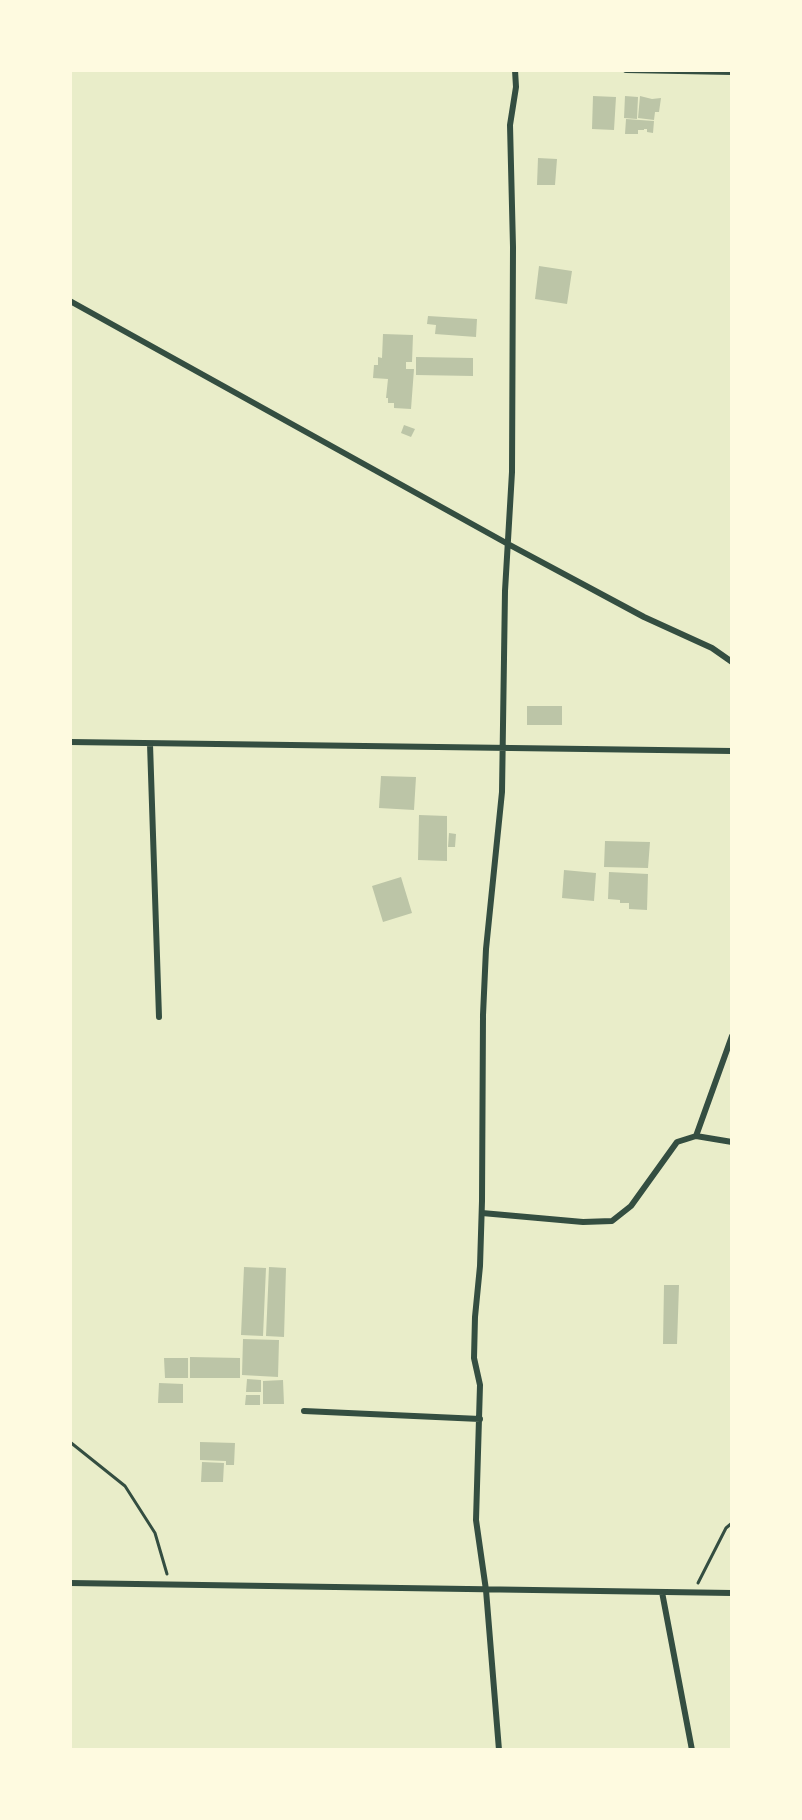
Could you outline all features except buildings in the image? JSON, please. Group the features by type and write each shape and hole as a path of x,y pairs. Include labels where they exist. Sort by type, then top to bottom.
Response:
{"street":[{"path":"499,1749 486,1590 476,1520 480,1385 474,1358 474,1337 482,1213 483,1015 486,949 502,792 505,591 512,472 513,247 510,125 516,87 514,70"},
{"path":"626,70 732,72"},
{"path":"70,301 508,544 644,617 712,648 732,662"},
{"path":"70,742 732,751"},
{"path":"150,744 159,1017"},
{"path":"696,1136 732,1036"},
{"path":"482,1213 583,1222 612,1221 631,1206 677,1142 696,1136 732,1142"},
{"path":"304,1411 480,1419"},
{"path":"70,1583 732,1593"},
{"path":"662,1592 693,1749"}],"path":[{"path":"70,1442 125,1486 155,1533 171,1585"},
{"path":"693,1593 726,1528 732,1523"}]}
